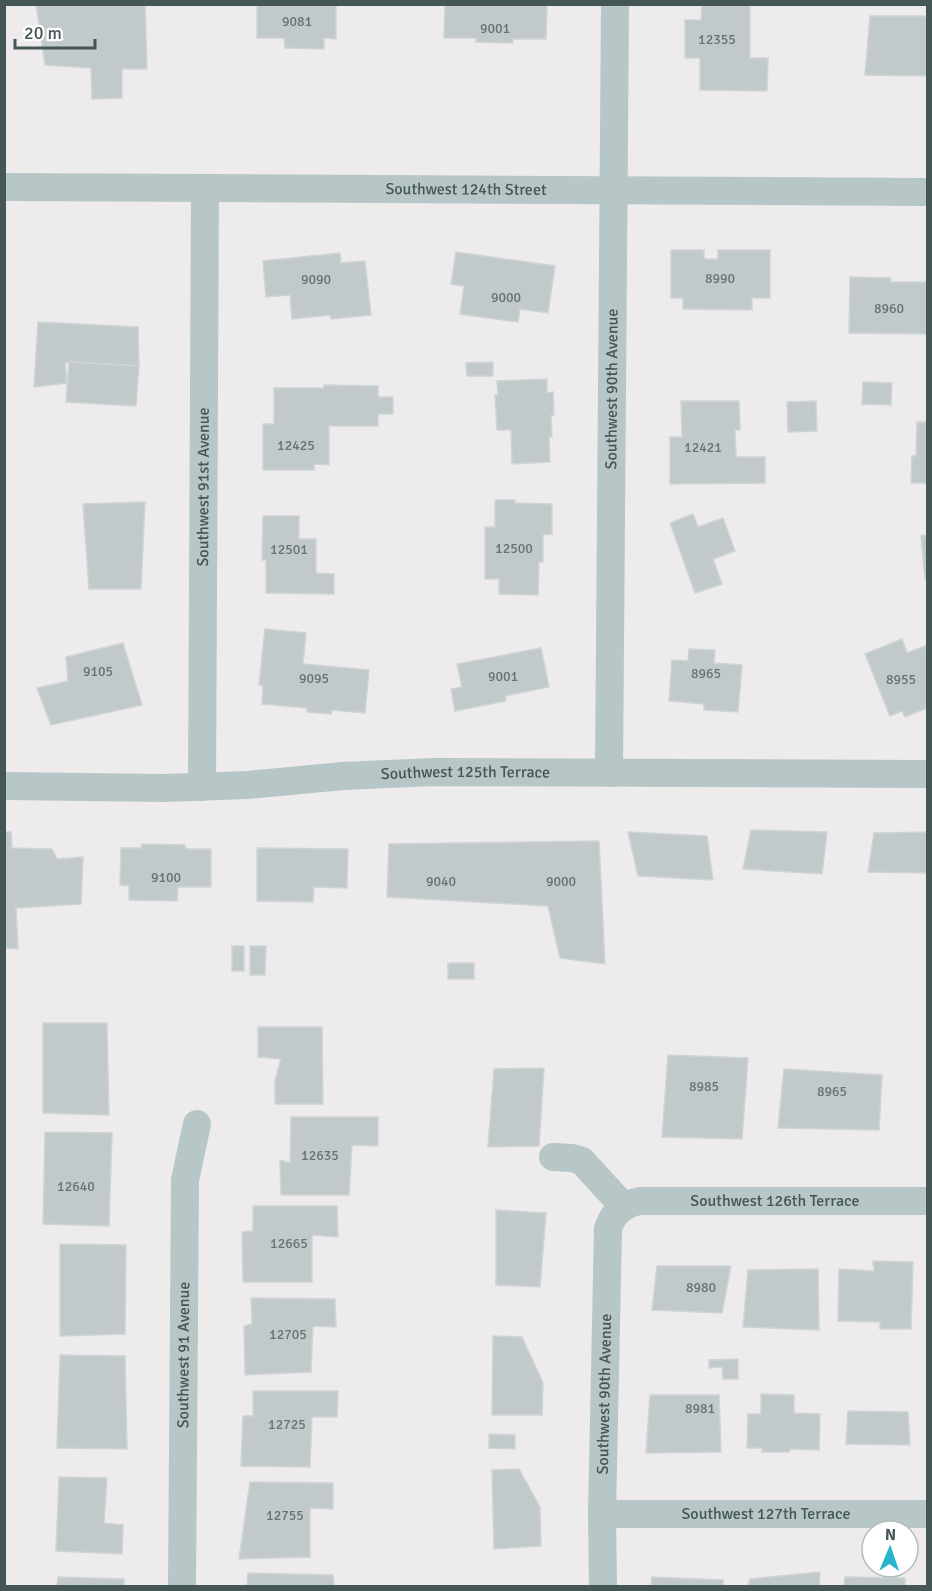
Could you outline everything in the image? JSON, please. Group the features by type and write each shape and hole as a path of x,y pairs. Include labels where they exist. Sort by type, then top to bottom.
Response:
{"street":[{"name":"Southwest 90th Avenue","path":"609,773 615,4"},
{"name":"Southwest 124th Street","path":"4,188 927,192"},
{"name":"Southwest 91st Avenue","path":"202,787 205,188"},
{"name":"Southwest 125th Terrace","path":"4,786 202,787 389,774 927,774"},
{"name":"Southwest 91 Avenue","path":"182,1587 185,1180 197,1124"},
{"path":"553,1157 582,1161 624,1207"},
{"name":"Southwest 126th Terrace","path":"624,1207 640,1201 927,1201"},
{"name":"Southwest 90th Avenue","path":"603,1587 608,1228 614,1215 624,1207"},
{"name":"Southwest 127th Terrace","path":"603,1514 927,1515"}],"building":[{"path":"36,4 145,4 147,69 122,69 122,98 92,99 91,68 45,65"},
{"path":"257,4 336,4 336,39 324,38 324,49 285,48 284,38 257,38"},
{"path":"445,4 547,4 546,39 513,39 513,43 476,42 476,38 444,38"},
{"path":"702,4 750,4 750,58 768,58 767,91 700,90 700,58 685,58 685,20 701,20"},
{"path":"870,16 928,16 928,76 865,75"},
{"path":"671,250 704,250 704,259 718,259 718,250 770,250 770,298 752,298 752,310 683,309 683,298 671,298"},
{"path":"456,252 555,266 548,313 520,309 518,322 460,314 464,286 451,284"},
{"path":"340,253 341,263 365,261 371,315 331,319 330,315 292,319 290,295 266,297 263,261"},
{"path":"850,277 891,278 891,282 928,282 928,334 849,333"},
{"path":"38,322 138,327 139,366 69,362 65,363 67,383 34,387"},
{"path":"69,362 139,366 136,406 66,402"},
{"path":"493,362 493,376 467,376 466,363"},
{"path":"547,379 547,393 553,392 554,415 551,415 552,437 549,437 550,462 512,464 511,430 497,430 495,395 498,395 497,381"},
{"path":"863,382 892,383 891,405 862,404"},
{"path":"324,385 378,386 378,397 393,397 393,414 378,414 378,426 329,426 329,465 314,464 314,470 263,470 263,424 274,424 274,388 324,388"},
{"path":"681,401 739,401 740,430 735,430 736,457 765,457 765,483 670,484 670,437 682,437"},
{"path":"816,401 817,431 788,432 787,402"},
{"path":"917,422 928,422 928,483 911,483 912,456 916,456"},
{"path":"495,500 552,504 552,534 543,535 543,562 539,562 538,595 499,594 499,579 485,579 485,527 495,527"},
{"path":"145,502 141,589 89,589 83,504"},
{"path":"693,514 698,527 723,518 735,551 713,559 722,584 695,593 670,523"},
{"path":"263,516 299,516 299,539 316,539 316,573 334,574 334,594 266,593 266,560 262,560"},
{"path":"928,535 928,579 925,579 921,536"},
{"path":"265,629 306,633 303,664 369,670 365,713 332,710 331,714 307,712 307,708 262,704 263,686 259,685"},
{"path":"902,639 907,653 928,645 928,704 925,705 927,708 905,717 902,711 890,716 865,654"},
{"path":"123,643 142,705 51,725 37,688 68,681 66,657"},
{"path":"541,648 549,687 505,696 506,701 455,711 451,689 462,687 457,664"},
{"path":"689,649 715,650 714,663 742,665 738,712 704,710 704,704 669,701 672,660 688,661"},
{"path":"751,830 827,832 822,874 743,869"},
{"path":"4,832 11,832 12,848 52,849 57,859 83,857 81,904 16,908 18,949 4,948"},
{"path":"628,832 707,836 713,880 638,876"},
{"path":"928,832 928,873 868,872 874,833"},
{"path":"599,841 605,964 560,958 548,906 387,897 389,844"},
{"path":"142,844 185,845 186,849 211,849 211,887 178,887 177,901 129,900 129,886 120,885 121,848 141,848"},
{"path":"257,848 348,849 347,888 314,887 313,902 257,901"},
{"path":"232,946 244,946 244,971 232,971"},
{"path":"250,946 266,946 265,975 250,975"},
{"path":"448,963 474,963 474,979 448,979"},
{"path":"43,1023 107,1023 109,1115 43,1113"},
{"path":"258,1027 322,1027 323,1104 275,1104 275,1081 281,1059 258,1057"},
{"path":"668,1055 748,1058 742,1139 662,1137"},
{"path":"544,1068 539,1146 488,1147 494,1069"},
{"path":"784,1069 882,1075 879,1130 778,1128"},
{"path":"291,1117 378,1117 378,1146 352,1145 349,1195 281,1195 280,1160 290,1163"},
{"path":"45,1132 112,1133 109,1226 43,1224"},
{"path":"253,1206 337,1206 338,1237 312,1235 312,1282 243,1282 242,1232 253,1231"},
{"path":"496,1210 546,1213 540,1287 496,1285"},
{"path":"60,1244 126,1245 125,1334 60,1336"},
{"path":"873,1261 913,1262 911,1329 880,1329 880,1322 838,1321 839,1269 874,1271"},
{"path":"657,1266 731,1266 722,1313 652,1310"},
{"path":"818,1269 819,1330 743,1327 748,1270"},
{"path":"251,1298 335,1299 336,1327 313,1326 311,1372 245,1375 244,1326 252,1324"},
{"path":"493,1336 522,1337 543,1383 542,1415 492,1415"},
{"path":"60,1355 125,1356 127,1449 57,1448"},
{"path":"738,1359 738,1379 723,1379 722,1367 709,1368 709,1360"},
{"path":"253,1391 338,1391 337,1417 312,1417 310,1467 241,1466 243,1416 253,1416"},
{"path":"761,1394 794,1395 794,1413 820,1414 819,1450 790,1449 789,1452 762,1452 763,1448 747,1448 748,1414 761,1414"},
{"path":"650,1395 719,1395 721,1452 646,1453"},
{"path":"848,1411 908,1412 910,1445 846,1444"},
{"path":"489,1434 515,1435 515,1449 489,1448"},
{"path":"519,1469 540,1507 541,1546 494,1549 492,1470"},
{"path":"59,1477 107,1478 104,1523 123,1525 122,1554 56,1551"},
{"path":"250,1482 333,1483 333,1509 310,1508 310,1557 239,1559"},
{"path":"820,1572 819,1586 748,1586 750,1579"},
{"path":"248,1573 333,1575 334,1586 247,1586"},
{"path":"58,1577 124,1579 124,1586 57,1586"},
{"path":"652,1577 723,1580 723,1586 651,1586"},
{"path":"845,1577 905,1579 905,1586 844,1586"}]}
